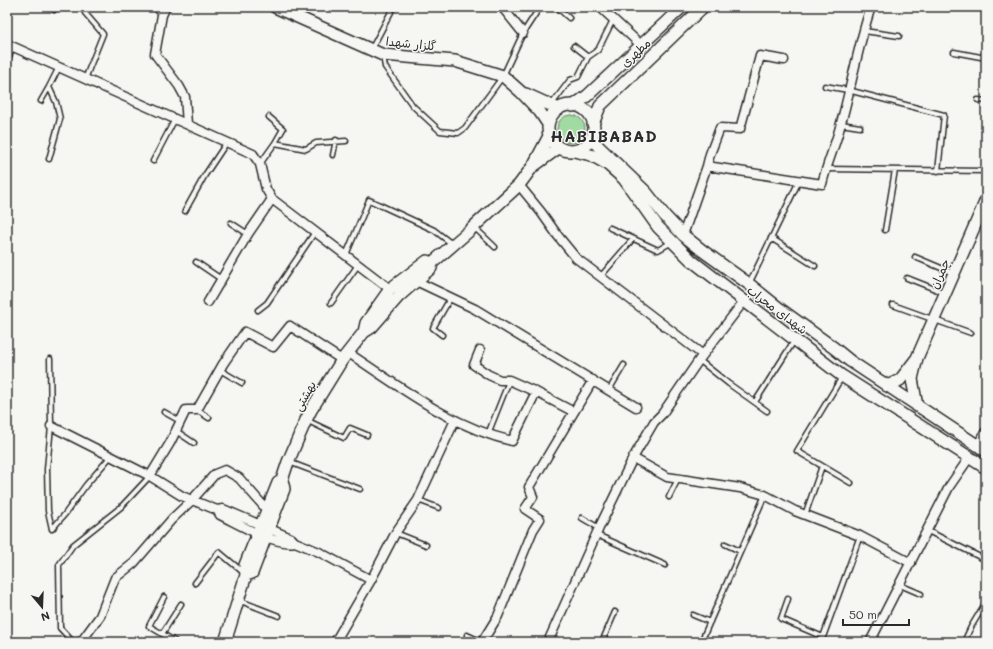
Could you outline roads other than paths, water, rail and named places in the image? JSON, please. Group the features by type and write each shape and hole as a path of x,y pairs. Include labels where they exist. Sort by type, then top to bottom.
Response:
{"street":[{"name":"گلزار شهدا","path":"275,7 383,55 455,61 503,76 522,92"},
{"path":"502,7 524,33"},
{"path":"600,7 641,45"},
{"name":"مطهری","path":"573,106 587,96 682,7"},
{"name":"مطهری","path":"593,124 600,106 610,95 703,7"},
{"path":"707,166 822,184 825,169 841,124 848,90 871,7"},
{"path":"164,11 155,54 179,86 185,97 187,124"},
{"path":"10,45 253,154 260,164 266,189 272,199 395,293"},
{"path":"683,235 720,128 740,129 760,56 784,60"},
{"path":"599,85 599,94 606,97 610,95"},
{"path":"522,92 555,107 573,106 586,111 591,117 593,124 592,138 588,144 581,149 566,151 558,148 552,143 549,136 548,124 555,107"},
{"path":"522,92 540,112 548,124"},
{"path":"533,166 549,136"},
{"name":"شهدای محراب","path":"592,138 599,147 646,192 683,235 703,251 850,361 982,449"},
{"path":"533,166 558,148"},
{"name":"شهدای محراب","path":"574,151 591,155 607,164 624,179 658,227 691,260 744,301 796,339 842,376 986,468"},
{"name":"بهشتی","path":"395,293 416,281 431,268 432,263 474,227 519,185 533,166"},
{"path":"519,185 576,258 601,276 701,358"},
{"path":"208,302 248,234 272,199"},
{"name":"چمران","path":"917,358 986,200"},
{"path":"658,227 669,220"},
{"name":"بهشتی","path":"282,480 288,462 311,410 345,356 364,332 372,327 395,293 427,261 432,263"},
{"path":"416,281 475,309 636,407"},
{"path":"548,642 633,458 654,422 662,414 701,358 744,301"},
{"path":"150,476 176,431 186,410 197,410 220,370 245,332 273,346 290,326 407,391 455,420 495,437 512,441 536,392"},
{"path":"822,361 834,348"},
{"path":"480,350 474,365 489,375 500,380 509,380 574,412"},
{"path":"887,386 900,380 917,358"},
{"path":"917,358 912,379 918,406"},
{"path":"482,642 498,616 533,530 540,519 525,509 533,497 529,487 593,380"},
{"path":"336,642 396,532 418,500 455,420"},
{"path":"51,426 150,476 182,496 217,510 223,509 287,544 295,542 319,552 371,580"},
{"path":"870,642 928,531 949,487 970,458 982,449 986,431"},
{"path":"633,458 667,477 740,488 765,495 805,515 860,536 911,563"},
{"path":"82,642 100,616 115,578 134,563 172,519 192,500 215,474 225,470 239,478 267,510"},
{"path":"225,642 246,575 252,573 267,510 278,483 282,480 284,489 263,531"}],"lane":[{"path":"84,7 85,13 103,34 85,79"},
{"path":"154,7 164,11"},
{"path":"383,55 386,67 413,106 440,131 458,133 465,128 503,76 524,33 540,7"},
{"path":"556,7 569,18"},
{"path":"371,50 392,10"},
{"path":"555,107 570,80 578,77 588,58 598,50 614,19"},
{"path":"864,31 899,36"},
{"path":"7,61 10,45"},
{"path":"574,46 588,58"},
{"path":"954,52 986,58"},
{"path":"41,101 59,67"},
{"path":"825,86 848,90 944,115 938,171"},
{"path":"48,159 60,119 56,102 49,87"},
{"path":"978,100 986,102"},
{"path":"260,164 283,129 269,117"},
{"path":"153,161 175,119"},
{"path":"841,124 860,127"},
{"path":"275,143 306,149 316,143 336,140 346,141"},
{"path":"333,155 336,140"},
{"path":"185,211 204,174 227,142"},
{"path":"825,169 986,171"},
{"path":"884,230 895,170"},
{"path":"749,284 799,181"},
{"path":"346,255 369,200 434,230 453,245"},
{"path":"231,223 248,234"},
{"path":"474,227 495,247"},
{"path":"610,228 632,240 658,250 673,242"},
{"path":"258,310 267,303 316,232"},
{"path":"771,238 815,266"},
{"path":"601,276 632,240"},
{"path":"915,257 954,273"},
{"path":"196,262 222,279"},
{"path":"331,302 358,265"},
{"path":"907,278 946,293"},
{"path":"442,335 433,328 451,297"},
{"path":"893,306 971,333"},
{"path":"755,402 796,339"},
{"path":"701,358 729,384 768,411"},
{"path":"50,359 51,426 47,469 48,511 52,529 86,485 111,456"},
{"path":"609,390 624,365"},
{"path":"220,370 242,383"},
{"path":"842,376 797,451 851,483"},
{"path":"487,434 509,380"},
{"path":"197,410 209,418"},
{"path":"164,412 181,421"},
{"path":"306,420 344,438 350,428 367,435"},
{"path":"176,431 194,443"},
{"path":"288,462 360,489"},
{"path":"805,515 822,466"},
{"path":"73,642 60,628 59,565 73,544 121,506 150,476"},
{"path":"669,497 678,479"},
{"path":"701,642 765,495"},
{"path":"418,500 439,508"},
{"path":"582,518 598,531 665,565"},
{"path":"928,531 986,560"},
{"path":"396,532 426,545"},
{"path":"788,599 781,619 823,637 860,536"},
{"path":"725,544 740,551"},
{"path":"195,583 219,552 246,575"},
{"path":"900,585 922,594"},
{"path":"164,596 149,626 176,642"},
{"path":"238,600 279,616"},
{"path":"964,642 970,627 986,602"},
{"path":"162,634 181,604"},
{"path":"602,642 615,612"},
{"path":"693,616 710,622"},
{"path":"467,635 482,642"}],"district":[{"name":"HABIBABAD","path":"604,136"}]}
